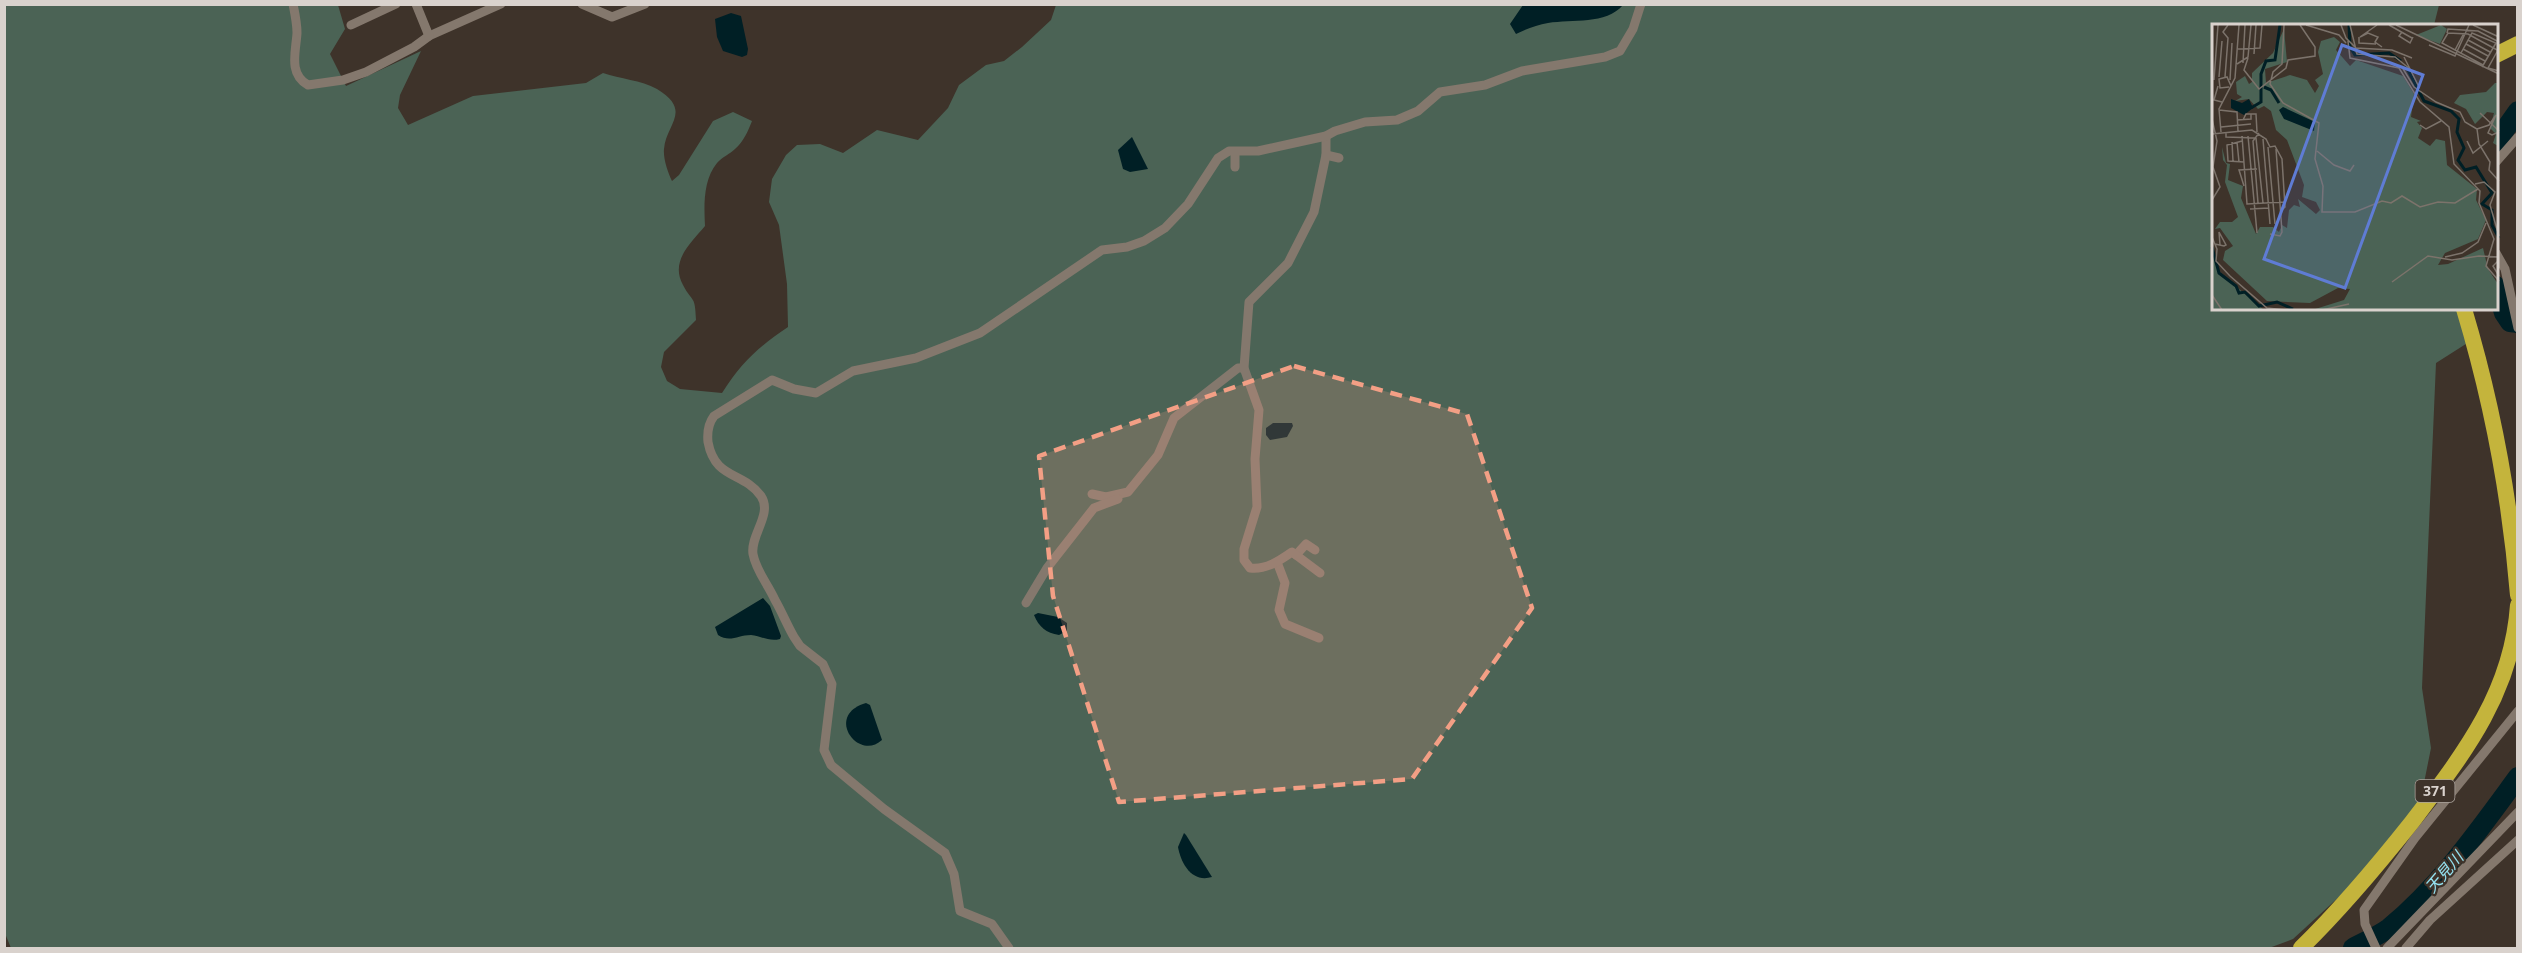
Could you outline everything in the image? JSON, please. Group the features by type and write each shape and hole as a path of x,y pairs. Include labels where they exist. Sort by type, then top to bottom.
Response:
{"highway":[{"path":"2498,54 2517,44"},
{"path":"2464,310 2486,381 2494,421 2517,595"},
{"name":"371","path":"2301,948 2368,877 2464,754 2499,684 2517,626 2517,605"}],"street":[{"path":"293,4 297,34 294,61 300,78 308,85 343,80 366,72 414,47 429,36 501,4"},
{"path":"351,25 396,4"},
{"path":"416,4 429,36"},
{"path":"582,4 612,17 645,4"},
{"path":"1009,948 992,924 960,911 957,906 954,874 945,853 884,809 831,765 824,750 831,684 823,664 800,646 794,637 759,572 753,553 764,505 762,497 754,489 716,464 708,440 709,421 772,380 794,389 816,393 853,371 916,358 980,333 1093,255 1102,250 1127,247 1144,241 1165,228 1188,204 1218,158 1229,151 1258,151 1326,136 1335,130 1365,122 1397,120 1424,107 1440,92 1485,85 1522,71 1605,57 1620,51 1627,40 1641,4"},
{"path":"1320,573 1292,552 1279,561 1257,569 1250,568 1244,560 1244,549 1257,507 1255,459 1259,410 1244,368 1249,302 1288,263 1318,202 1326,155 1326,136"},
{"path":"2498,160 2517,137"},
{"path":"1235,152 1235,167"},
{"path":"1326,155 1340,158"},
{"path":"2498,257 2505,269 2517,328"},
{"path":"1026,603 1047,568 1094,508 1122,498 1158,455 1174,418 1238,368 1244,368"},
{"path":"1092,494 1106,497 1128,492"},
{"path":"1296,555 1306,544 1315,550"},
{"path":"1279,561 1286,576"},
{"path":"1279,561 1285,583 1279,610 1285,624 1287,627 1319,638"},
{"path":"2376,948 2365,924 2364,910 2415,838 2517,711"},
{"path":"2387,948 2517,812"},
{"path":"2406,948 2430,920 2517,840"}],"highlighted area":[{"path":"1294,366 1467,414 1532,608 1412,779 1119,802 1053,596 1039,456"}],"green space":[{"path":"4,5 338,5 345,29 330,54 346,86 421,51 400,95 398,108 408,125 473,96 586,83 603,73 651,86 668,97 674,104 675,118 666,140 664,153 672,181 679,175 713,121 733,112 752,121 741,143 717,163 709,177 705,202 705,226 688,246 679,268 683,285 694,303 696,320 664,352 661,367 667,381 680,389 722,393 751,356 788,327 787,284 779,225 769,202 772,179 786,155 797,145 820,144 843,153 877,130 918,140 948,108 959,85 986,65 1004,61 1022,47 1051,20 1056,5 2439,5 2434,24 2212,24 2212,310 2457,310 2469,342 2436,363 2422,688 2431,748 2421,798 2384,850 2341,895 2293,939 2269,948 11,948 4,931"}],"water":[{"path":"1523,5 1623,5 1607,16 1548,23 1516,34 1510,24"},
{"path":"731,13 741,16 748,49 747,55 742,57 723,51 717,37 715,19"},
{"path":"1132,137 1148,169 1130,172 1123,169 1118,150"},
{"path":"1273,423 1292,423 1293,426 1287,437 1270,440 1266,435 1266,428"},
{"path":"763,598 770,606 781,636 780,639 751,635 726,638 718,635 715,627"},
{"path":"1038,613 1058,617 1067,623 1067,631 1059,635 1050,633 1036,619 1034,615"},
{"path":"866,703 870,705 882,740 873,745 863,745 855,741 846,726 847,717 854,709"},
{"path":"1184,833 1212,877 1193,875 1185,866 1178,847"}],"waterway":[{"name":"天見川","path":"2498,139 2518,111"},
{"name":"天見川","path":"2498,293 2504,313 2510,322 2518,323"},
{"name":"天見川","path":"2353,948 2389,928 2408,912 2458,857 2518,777"}]}
